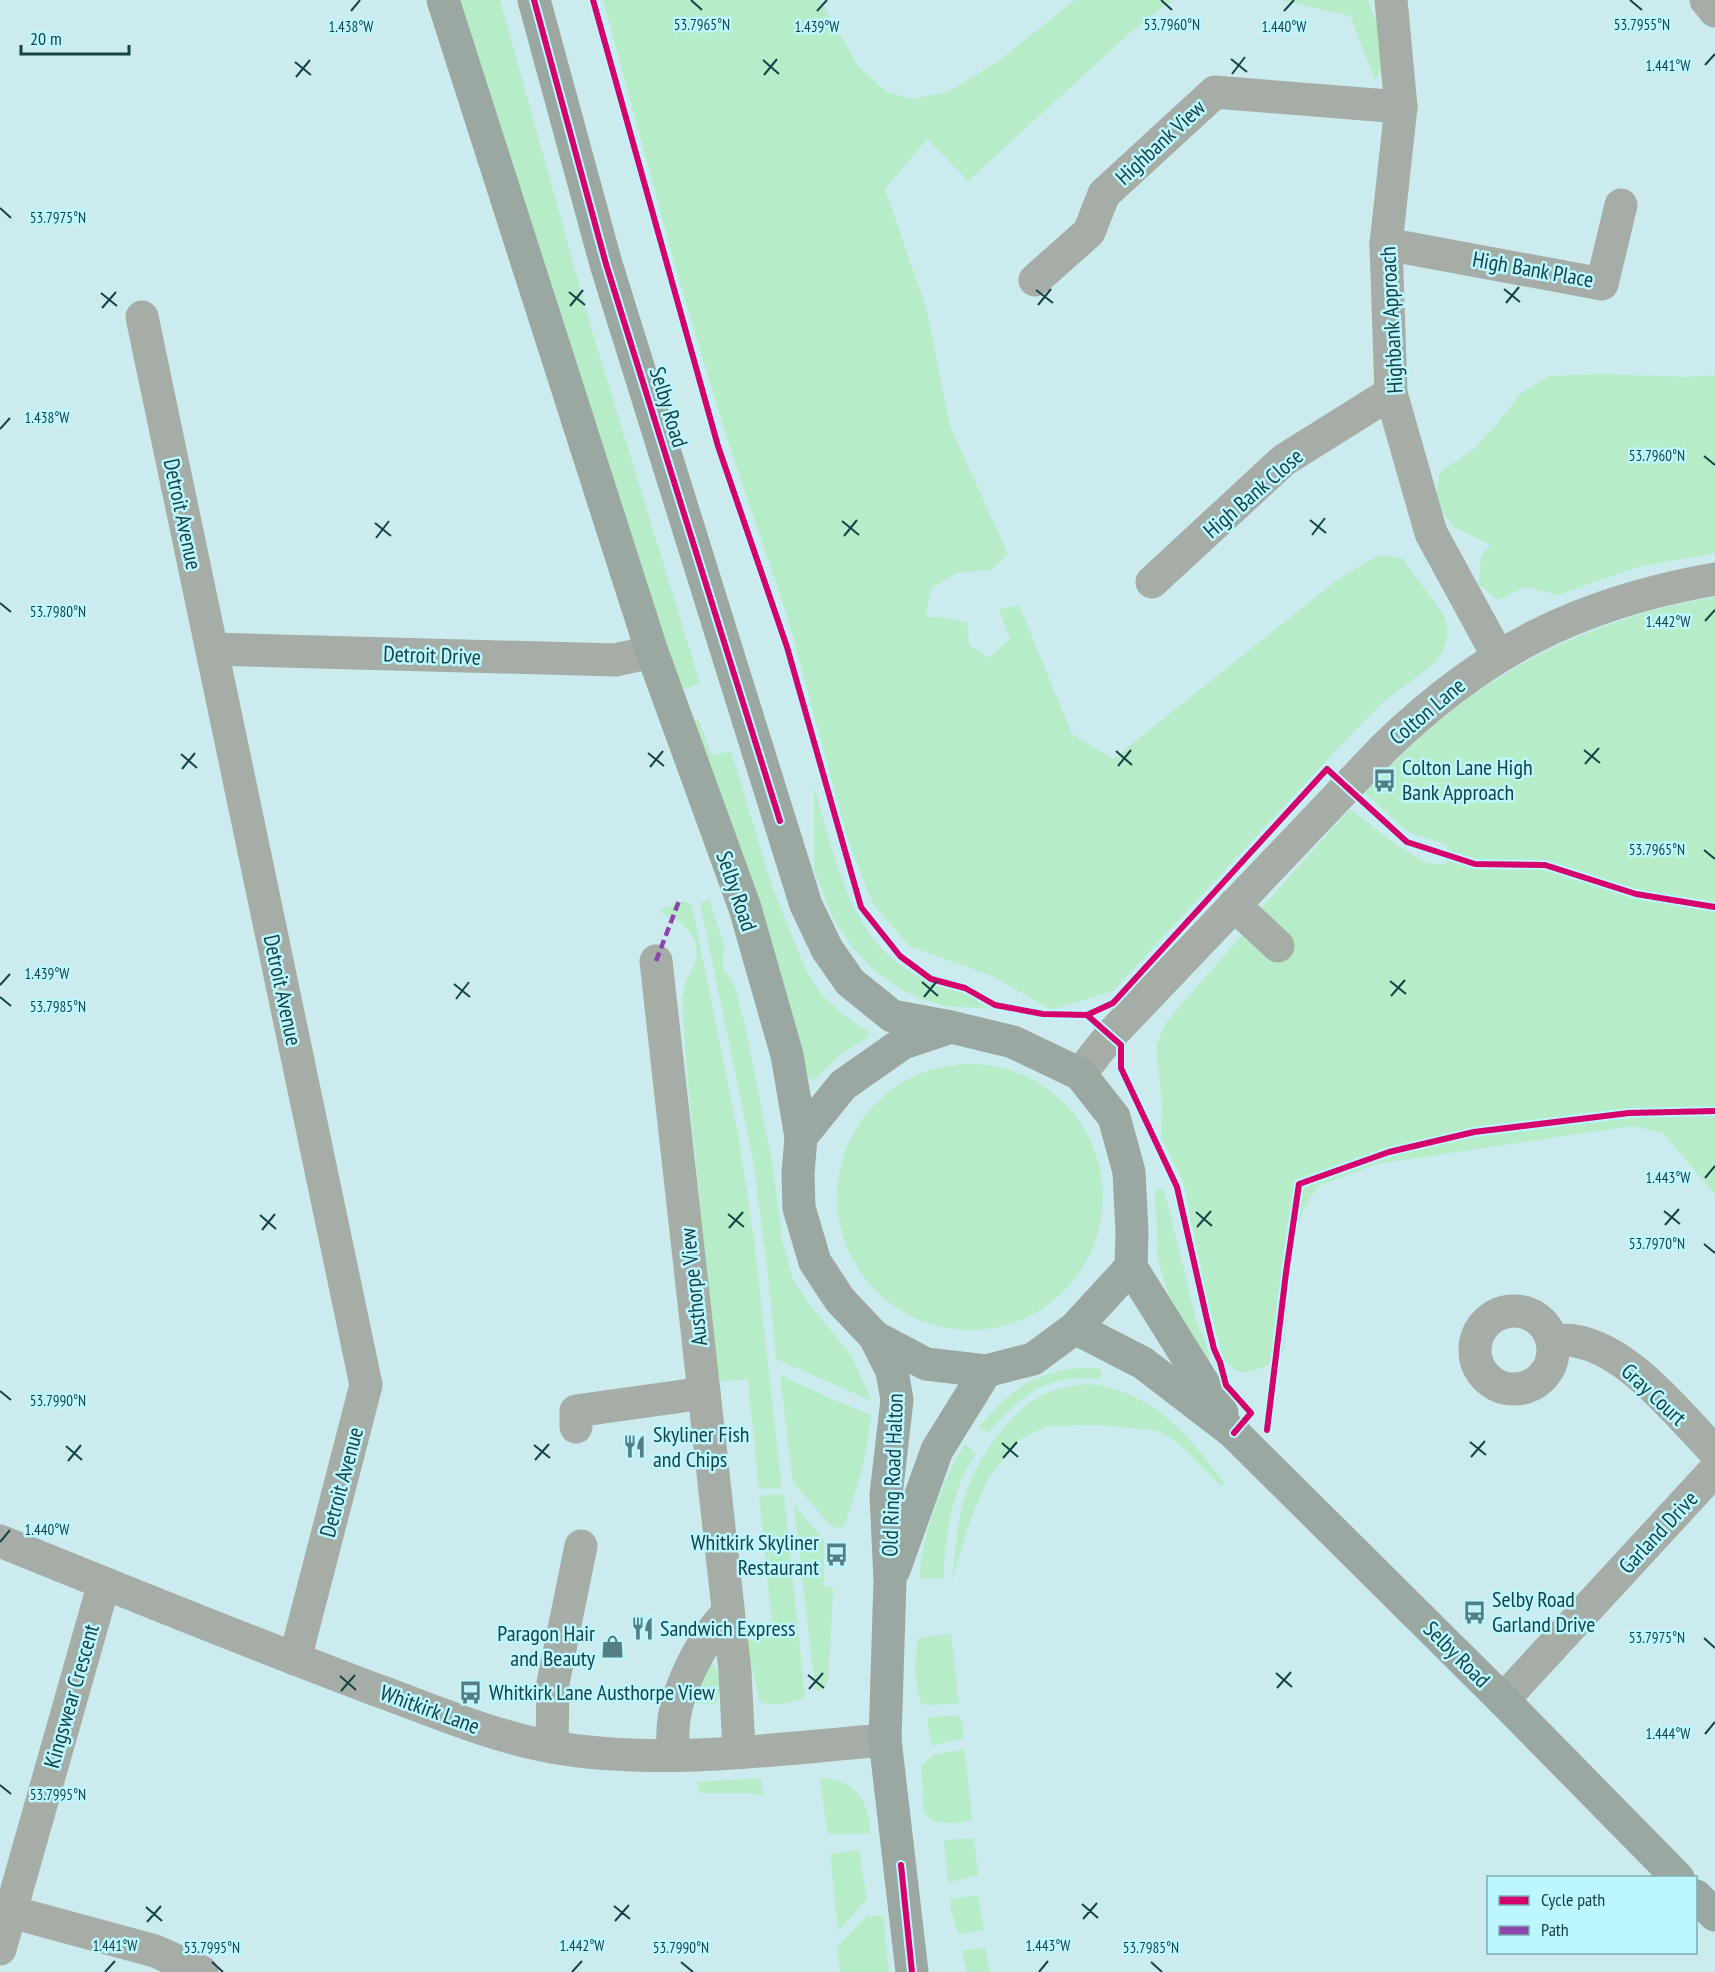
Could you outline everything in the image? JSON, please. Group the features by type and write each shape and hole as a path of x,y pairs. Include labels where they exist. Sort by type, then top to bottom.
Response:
{"main road":[{"name":"Selby Road","path":"443,0 652,652 745,908 787,1055 801,1137 798,1174 799,1208 815,1262 840,1300 875,1338"},
{"name":"Selby Road","path":"534,0 606,264 806,905 827,949 850,982 892,1016 1013,1042 1080,1074"},
{"path":"801,1137 843,1085 903,1043 951,1027"},
{"path":"875,1338 926,1364 986,1371 1033,1359 1075,1328 1131,1268 1129,1172 1114,1117 1080,1074"},
{"name":"Selby Road","path":"1131,1268 1234,1433"},
{"name":"Selby Road","path":"1075,1328 1143,1363 1234,1433 1503,1700 1676,1876"},
{"name":"Old Ring Road Halton","path":"875,1338 892,1371 897,1400 886,1495 890,1581 885,1740 912,1972"},
{"name":"Old Ring Road Halton","path":"890,1581 937,1450 986,1371"},
{"path":"1697,1898 1715,1916"}],"street":[{"path":"1706,0 1715,11"},
{"name":"Highbank Approach","path":"1394,1 1401,107 1386,244 1391,393 1431,533 1498,656"},
{"name":"Highbank View","path":"1035,280 1089,232 1104,194 1215,92 1401,107"},
{"name":"High Bank Place","path":"1386,244 1602,284 1621,205"},
{"name":"Detroit Avenue","path":"142,317 366,1385 295,1659"},
{"name":"High Bank Close","path":"1152,582 1284,460 1391,393"},
{"name":"Colton Lane","path":"1080,1074 1110,1036 1384,747 1456,684 1498,656 1580,615 1670,587 1715,579"},
{"name":"Detroit Drive","path":"212,649 615,660 652,652"},
{"path":"1234,905 1278,946"},
{"name":"Austhorpe View","path":"656,961 735,1671 739,1751"},
{"name":"Gray Court","path":"1552,1341 1574,1340 1603,1350 1635,1370 1715,1452"},
{"path":"576,1426 576,1411 704,1393"},
{"name":"Garland Drive","path":"1503,1700 1715,1470"},
{"name":"Whitkirk Lane","path":"0,1541 295,1659 482,1729 552,1747 630,1755 674,1755 885,1740"},
{"path":"552,1747 553,1683 581,1546"},
{"name":"Kingswear Crescent","path":"0,1949 5,1910 104,1583"},
{"path":"674,1755 673,1730 679,1695 699,1653 718,1622 728,1613"},
{"path":"5,1910 154,1951 202,1972"}],"green space":[{"path":"458,0 500,0 593,334 700,683 680,691"},
{"path":"603,0 820,0 859,67 887,92 912,99 948,92 998,61 1075,0 1172,0 1132,31 968,181 927,139 885,189 927,310 950,426 1008,554 991,570 957,573 931,588 926,617 949,618 967,623 969,645 989,658 1010,639 999,609 1019,605 1072,734 1113,759 1337,580 1378,555 1402,558 1443,614 1447,626 1447,639 1436,662 1383,702 1113,991 1051,1010 992,976 909,946 873,904 848,841 787,615 729,445 678,277"},
{"path":"1280,0 1368,0 1378,27 1385,61 1375,80 1350,16"},
{"path":"1601,374 1685,377 1715,375 1715,553 1638,567 1558,595 1525,587 1498,600 1479,585 1481,556 1490,545 1454,527 1435,502 1440,472 1474,449 1520,394 1549,376"},
{"path":"1715,597 1715,1195 1663,1133 1632,1126 1377,1164 1318,1186 1303,1210 1291,1255 1284,1349 1280,1359 1270,1365 1245,1373 1235,1370 1223,1358 1207,1300 1183,1181 1161,1137 1162,1104 1156,1046 1167,1021 1244,933 1257,913 1350,809 1398,846 1425,862 1445,865 1447,845 1406,831 1365,793 1415,742 1464,702 1496,680 1565,642 1639,615"},
{"path":"698,719 712,756 731,751 773,889 806,970 822,995 842,1014 869,1032 867,1038 840,1055 814,1080 805,1073 692,721"},
{"path":"814,786 848,894 860,919 876,942 896,962 920,977 958,990 991,1009 945,1006 918,998 894,985 872,968 853,948 832,916 814,870"},
{"path":"709,900 724,945 723,969 734,984 746,1029 774,1173 782,1239 793,1280 851,1355 872,1401 776,1359 753,1159 700,903"},
{"path":"685,901 692,906 738,1133 754,1239 782,1488 759,1489 748,1379 714,1382 708,1286 682,1000 697,951 688,930 682,924 660,912 663,908"},
{"path":"970,1064 996,1066 1021,1074 1044,1086 1064,1103 1081,1123 1093,1146 1101,1171 1103,1197 1101,1223 1093,1248 1081,1271 1064,1291 1044,1308 1021,1320 996,1328 970,1330 944,1328 919,1320 896,1308 876,1291 859,1271 847,1248 839,1223 837,1197 839,1171 847,1146 859,1123 876,1103 896,1086 919,1074 944,1066"},
{"path":"1164,1189 1196,1319 1210,1355 1208,1363 1175,1315 1158,1260 1155,1190"},
{"path":"1077,1368 1098,1368 1102,1371 1102,1376 1098,1379 1080,1378 1049,1384 1023,1399 988,1433 979,1427 1000,1404 1033,1380"},
{"path":"780,1375 871,1415 861,1471 844,1526 840,1528 828,1523 793,1482"},
{"path":"1092,1384 1115,1389 1135,1397 1169,1419 1198,1449 1225,1484 1221,1486 1177,1442 1158,1431 1102,1425 1047,1426 1017,1441 987,1481 971,1518 952,1580 959,1523 967,1490 993,1442 1011,1419 1031,1402 1060,1388"},
{"path":"965,1444 976,1454 964,1474 951,1513 946,1539 944,1579 919,1578 924,1543 934,1508"},
{"path":"784,1494 805,1698 782,1704 769,1704 759,1701 747,1641 773,1635 759,1496"},
{"path":"794,1505 824,1540 824,1586 833,1588 829,1677 825,1687 819,1691 815,1689"},
{"path":"951,1633 959,1704 923,1705 916,1682 917,1639"},
{"path":"711,1663 718,1671 720,1682 716,1704 685,1703"},
{"path":"959,1715 963,1727 963,1738 931,1746 927,1718"},
{"path":"965,1749 972,1819 950,1823 933,1820 924,1812 921,1767 933,1755"},
{"path":"761,1778 763,1796 746,1793 699,1793 697,1782"},
{"path":"820,1778 842,1783 851,1787 858,1794 867,1811 870,1834 829,1834 827,1832"},
{"path":"974,1838 978,1875 948,1883 944,1840"},
{"path":"859,1850 867,1899 838,1931 830,1854"},
{"path":"978,1895 984,1930 959,1935 951,1911 950,1899"},
{"path":"883,1915 889,1972 840,1972 837,1947 866,1917"},
{"path":"985,1948 990,1972 967,1972 962,1950"}],"marked path":[{"path":"656,961 679,901"}],"cycle path":[{"path":"534,0 606,264 780,821"},
{"path":"593,0 718,446 787,647 861,907 900,956 931,979 965,988 995,1005 1043,1014 1087,1015 1113,1003 1327,769 1407,842 1475,864 1545,865 1636,894 1715,907"},
{"path":"1087,1015 1121,1045 1121,1068 1177,1187 1214,1349 1226,1385 1251,1413 1234,1433"},
{"path":"1267,1430 1299,1184 1389,1152 1474,1132 1629,1113 1715,1111"},
{"path":"901,1865 912,1972"}],"place":[{"name":"Colton Lane High Bank Approach","path":"1384,780"},
{"name":"Skyliner Fish and Chips","path":"635,1447"},
{"name":"Whitkirk Skyliner Restaurant","path":"837,1555"},
{"name":"Selby Road Garland Drive","path":"1474,1612"},
{"name":"Sandwich Express","path":"642,1628"},
{"name":"Paragon Hair and Beauty","path":"613,1646"},
{"name":"Whitkirk Lane Austhorpe View","path":"471,1692"}]}
